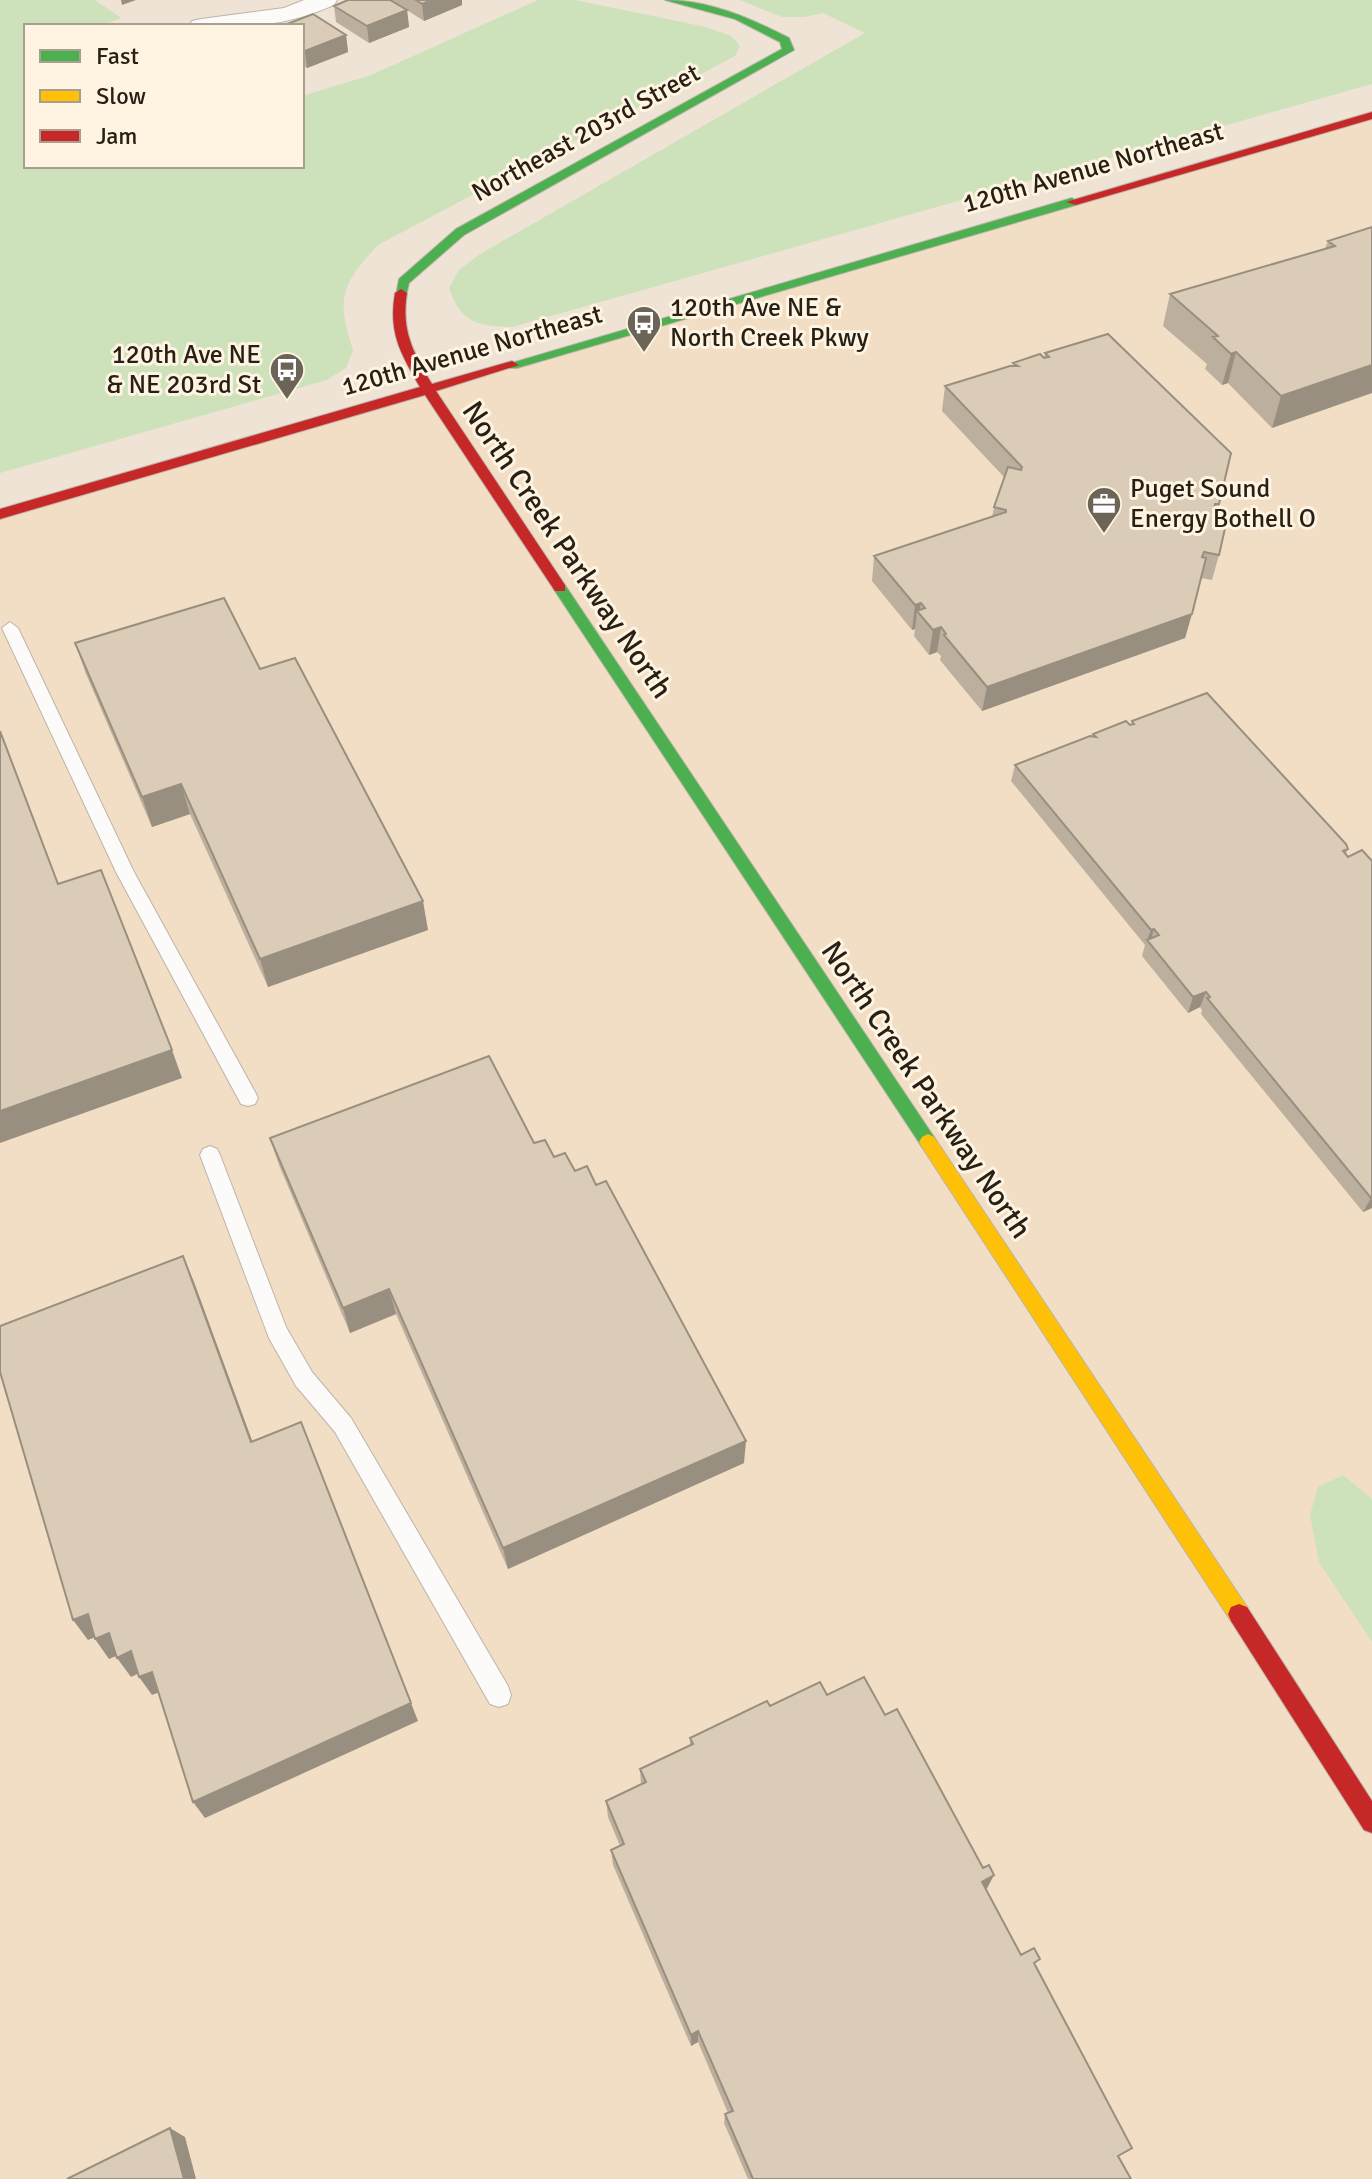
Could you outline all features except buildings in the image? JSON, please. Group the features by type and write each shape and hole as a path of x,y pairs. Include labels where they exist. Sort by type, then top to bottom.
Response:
{"street":[{"path":"217,24 289,15 325,0"},
{"name":"Northeast 203rd Street","path":"429,391 405,349 397,316 403,282 460,232 788,50 785,40 739,17 670,0"},
{"name":"120th Avenue Northeast","path":"0,514 1372,115"},
{"name":"North Creek Parkway North","path":"429,391 1151,1478 1372,1822"}],"lane":[{"path":"10,628 125,872 248,1098"},
{"path":"210,1155 277,1331 304,1379 343,1425 499,1695"}],"shaded area":[{"path":"1372,116 1372,2179 0,2179 0,514"}],"green space":[{"path":"0,0 95,0 121,18 106,24 24,24 24,168 304,168 304,95 371,75 538,0 575,0 706,27 731,36 740,46 735,56 378,245 349,282 344,304 353,350 346,368 327,380 0,473"},
{"path":"740,0 1372,0 1372,84 512,327 480,323 465,315 449,288 459,270 480,254 865,33 823,13 782,17"},
{"path":"1343,1475 1372,1499 1372,1642 1319,1562 1310,1515 1318,1487"}],"traffic: fast":[{"path":"401,293 403,282 460,232 788,50 785,40 739,17 670,0"},
{"path":"512,365 1072,202"},
{"path":"560,588 928,1142"}],"traffic: slow":[{"path":"928,1142 1239,1614"}],"traffic: jam":[{"path":"1072,202 1372,115"},
{"path":"401,293 397,316 405,349 429,391 560,588"},
{"path":"0,514 512,365"},
{"path":"1239,1614 1372,1822"}],"place":[{"name":"120th Ave NE & North Creek Pkwy","path":"644,354"},
{"name":"120th Ave NE & NE 203rd St","path":"287,401"},
{"name":"Puget Sound Energy Bothell O","path":"1104,535"}]}
